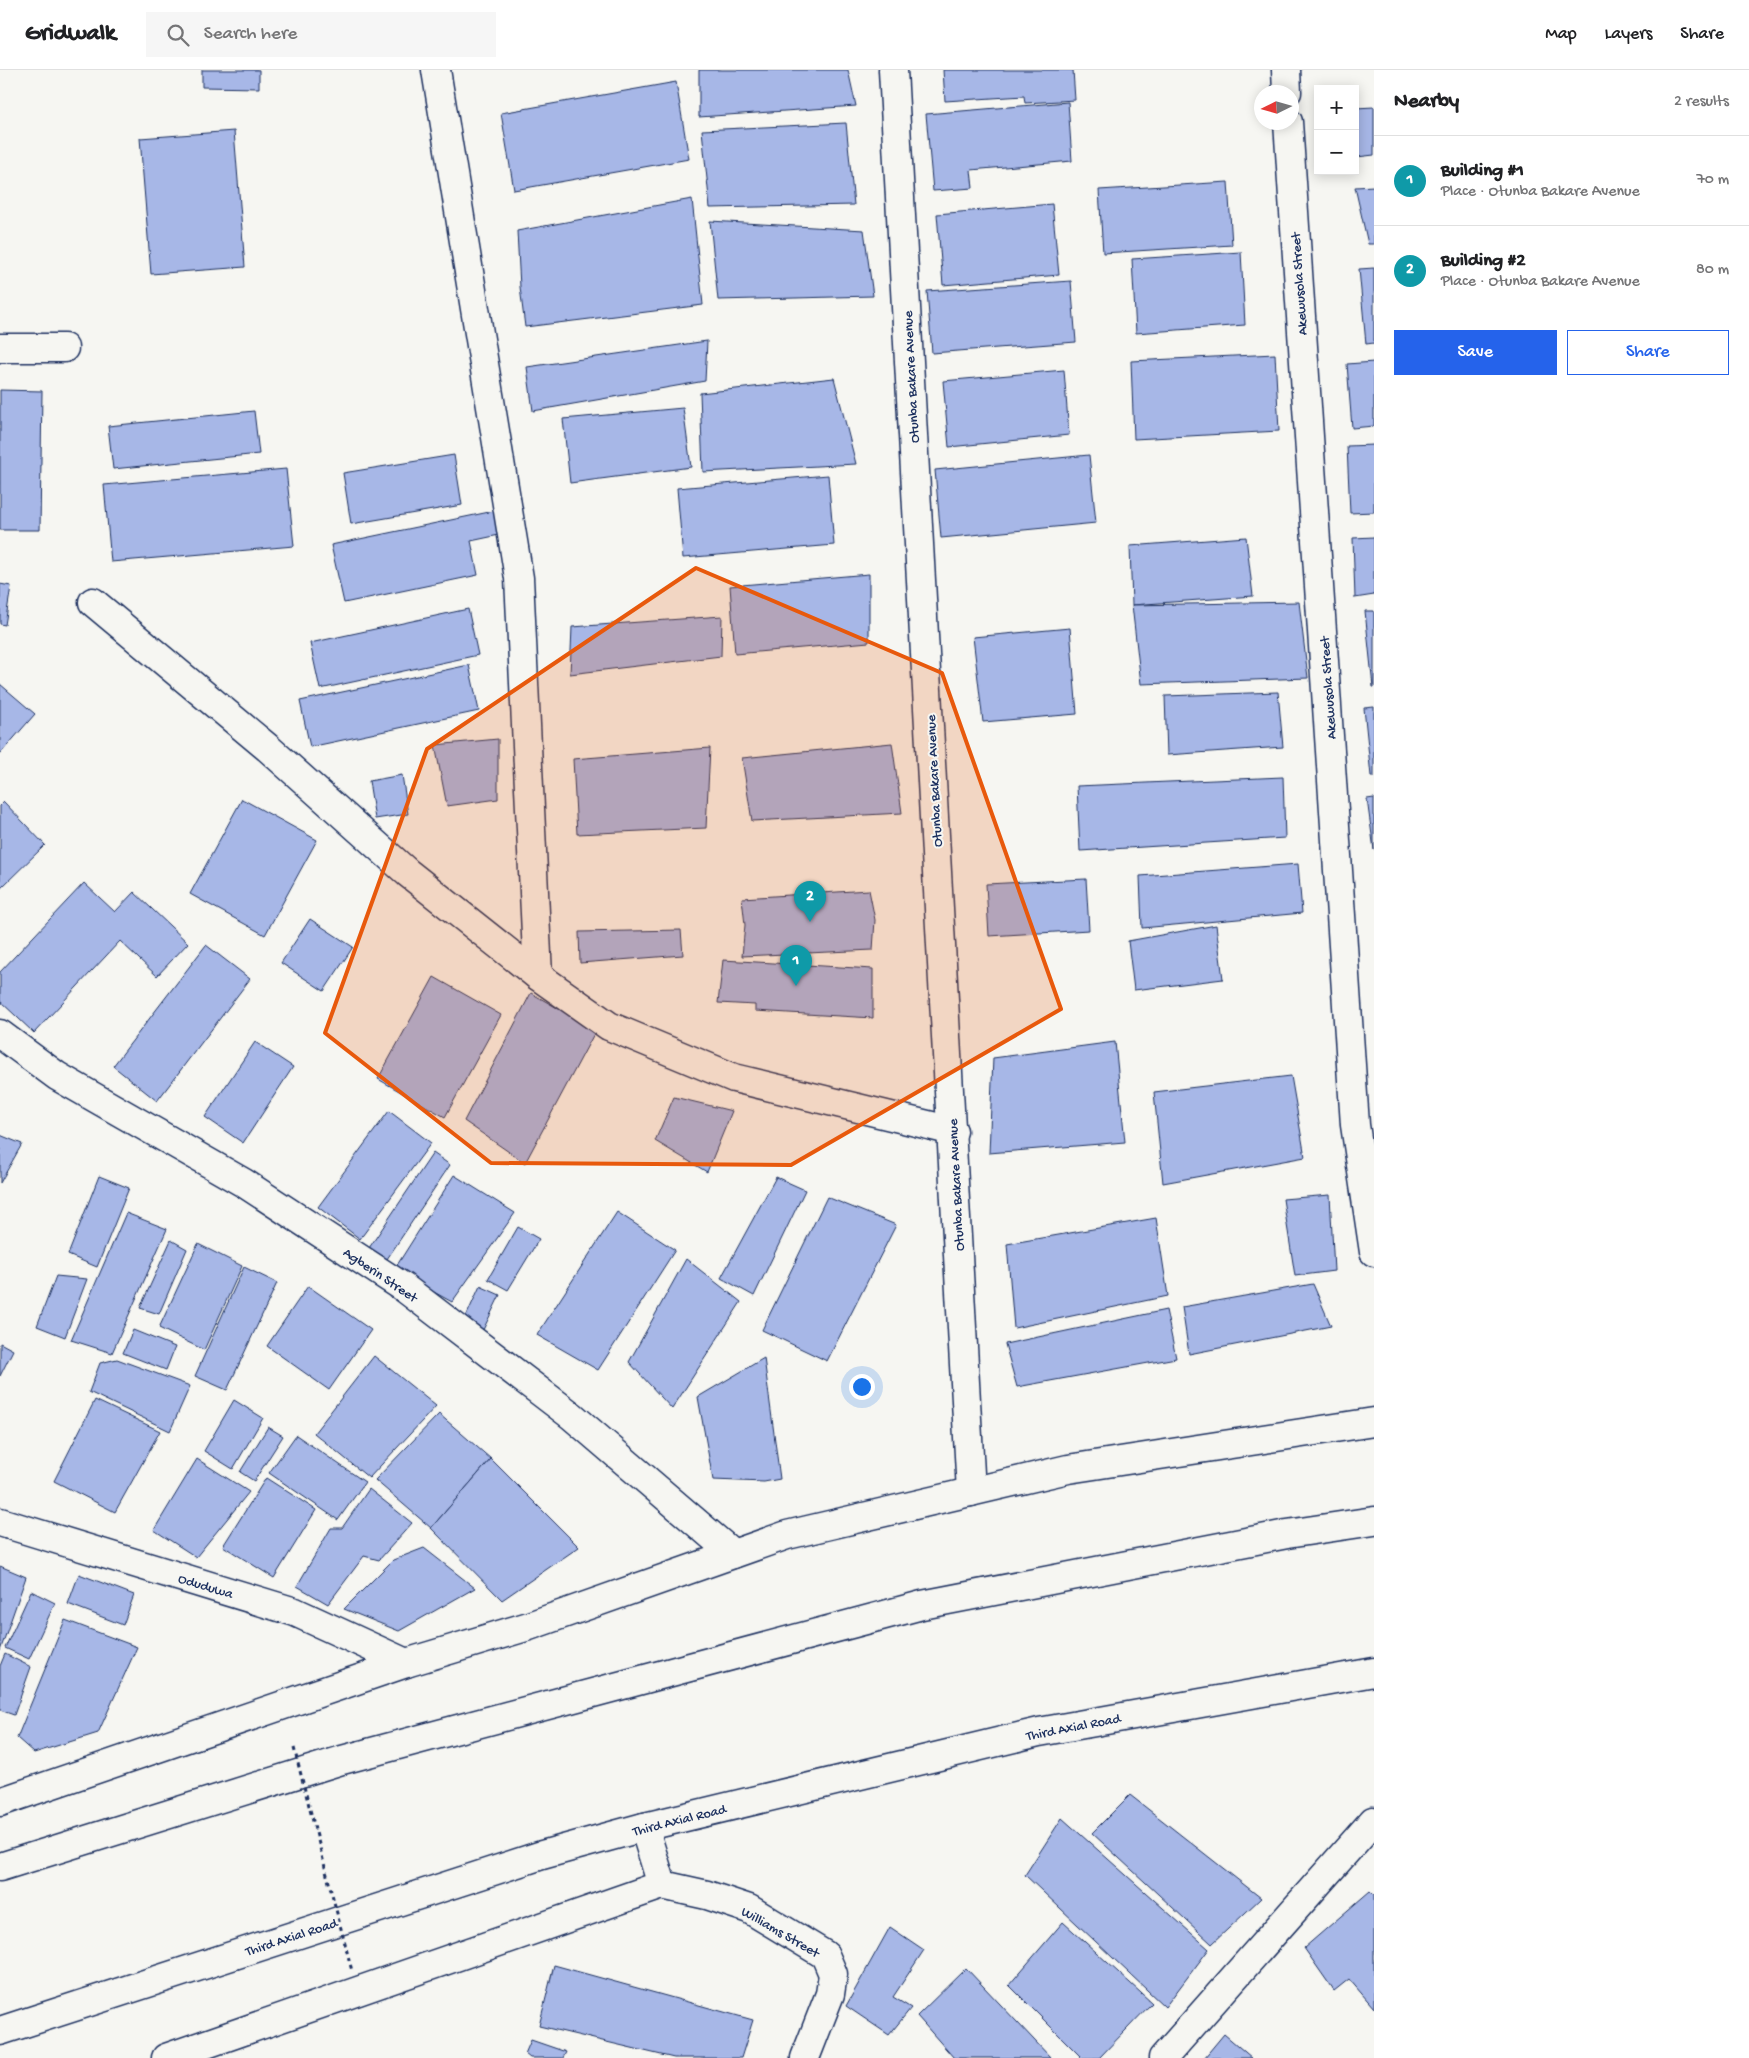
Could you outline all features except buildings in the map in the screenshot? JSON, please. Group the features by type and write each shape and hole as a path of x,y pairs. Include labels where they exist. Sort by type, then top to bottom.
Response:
{"main road":[{"path":"436,70 519,578 538,976"},
{"name":"Otunba Bakare Avenue","path":"893,70 953,1131 971,1492"},
{"path":"1286,70 1286,85"},
{"name":"Akewusola Street","path":"1289,130 1355,1125 1374,1252"},
{"path":"0,348 64,348"},
{"path":"93,602 268,748 408,873 538,976 609,1026 734,1078 953,1131"},
{"name":"Agberin Street","path":"0,1034 57,1076 244,1183 403,1287 572,1416 733,1554"},
{"path":"0,1802 406,1664 529,1626 787,1535 1068,1469 1374,1422"},
{"path":"0,1867 342,1760 922,1605 1287,1534 1374,1521"},
{"name":"Oduduwa","path":"0,1522 295,1612 406,1664"},
{"name":"Third Axial Road","path":"0,2031 542,1856 644,1827 1038,1732 1374,1672"},
{"path":"1163,2058 1373,1821"},
{"path":"166,2058 662,1885 644,1827"},
{"name":"Williams Street","path":"662,1885 707,1895 749,1909 825,1955 833,1974 830,1994 805,2058"}],"path":[{"path":"294,1748 352,1972"}],"highlighted area":[{"path":"696,568 942,673 1061,1009 791,1165 491,1163 325,1033 427,749"}],"place":[{"name":"Building #2","path":"810,922"},
{"name":"Building #1","path":"796,986"}]}
